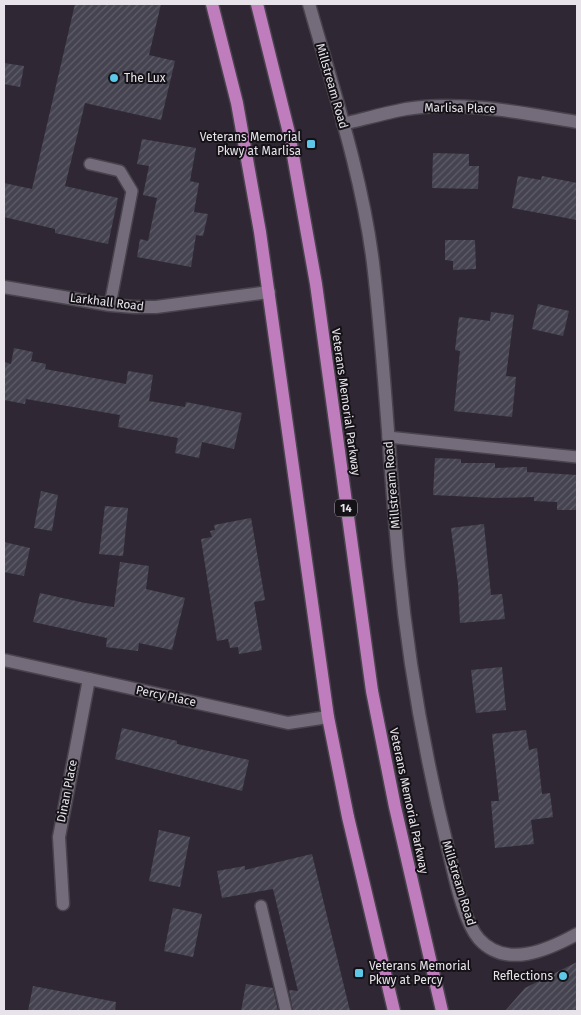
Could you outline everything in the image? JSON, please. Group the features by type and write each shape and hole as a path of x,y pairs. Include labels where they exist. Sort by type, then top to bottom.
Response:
{"main road":[{"path":"212,4 236,103 269,292 328,717 348,817 394,1011"},
{"name":"Veterans Memorial Parkway","path":"257,4 289,133 316,284 372,691 394,807 442,1011"}],"street":[{"name":"Millstream Road","path":"309,4 360,190 372,262 399,568 418,714 434,794 459,891 476,936 486,946 500,952 523,955 540,951 577,934"},
{"name":"Marlisa Place","path":"343,124 407,109 434,106 500,109 577,122"},
{"name":"Larkhall Road","path":"4,287 110,305 156,308 269,292"},
{"name":"Percy Place","path":"4,660 288,722 328,717"},
{"name":"Dinan Place","path":"63,904 59,837 88,679"}],"lane":[{"path":"90,164 120,171 132,191 110,305"},
{"path":"388,437 577,457"},
{"path":"261,906 286,1011"}],"building":[{"path":"75,4 161,4 149,55 175,61 161,120 85,103 65,186 118,198 108,244 55,233 55,229 4,217 4,183 32,189"},
{"path":"4,63 24,66 20,87 4,84"},
{"path":"142,139 196,148 190,181 199,183 194,212 208,214 203,236 196,235 191,267 137,257 140,239 148,241 157,198 143,195 149,166 137,164"},
{"path":"433,153 469,154 469,166 479,166 478,189 432,188"},
{"path":"518,176 541,180 542,176 577,183 577,220 512,208"},
{"path":"445,240 475,240 476,269 453,270 453,261 445,260"},
{"path":"538,304 569,311 563,336 532,329"},
{"path":"491,312 514,315 506,376 516,377 512,417 454,411 460,351 455,350 459,317 490,321"},
{"path":"14,348 33,352 31,361 46,364 45,369 126,384 128,371 153,375 149,401 185,407 186,402 242,413 234,449 202,442 199,458 175,453 178,438 118,427 120,415 26,399 25,404 4,400 4,362 11,364"},
{"path":"435,458 461,459 461,463 495,463 495,468 527,467 527,472 577,475 577,510 557,510 557,502 534,501 534,497 495,498 433,495"},
{"path":"41,491 58,495 52,531 34,528"},
{"path":"105,506 128,508 123,556 99,554"},
{"path":"251,518 265,600 254,602 262,650 239,654 238,647 230,648 228,639 217,641 201,539 212,537 210,531 215,530 214,525"},
{"path":"484,524 491,595 502,594 505,619 460,623 458,584 451,528"},
{"path":"4,542 30,548 24,576 4,572"},
{"path":"120,562 149,566 146,589 185,598 172,650 139,643 138,651 106,647 107,638 33,622 40,593 114,607"},
{"path":"502,667 506,710 476,713 471,670"},
{"path":"122,728 177,741 177,744 249,760 242,791 115,759"},
{"path":"526,730 529,750 537,748 542,794 550,793 553,817 531,820 534,844 495,848 491,801 499,801 492,734"},
{"path":"159,830 190,837 180,887 149,881"},
{"path":"312,854 350,1011 293,1011 289,990 298,991 273,889 222,898 217,871 245,866 245,870"},
{"path":"173,908 202,914 193,957 164,951"},
{"name":"Reflections","path":"577,962 577,1011 505,1011 525,988"},
{"path":"246,984 273,988 278,1011 241,1011"},
{"path":"33,986 116,1002 115,1011 28,1011"}],"place":[{"name":"The Lux","path":"114,78"},
{"name":"Veterans Memorial Pkwy at Marlisa","path":"311,144"},
{"name":"Veterans Memorial Pkwy at Percy","path":"359,973"},
{"name":"Reflections","path":"563,976"}]}
